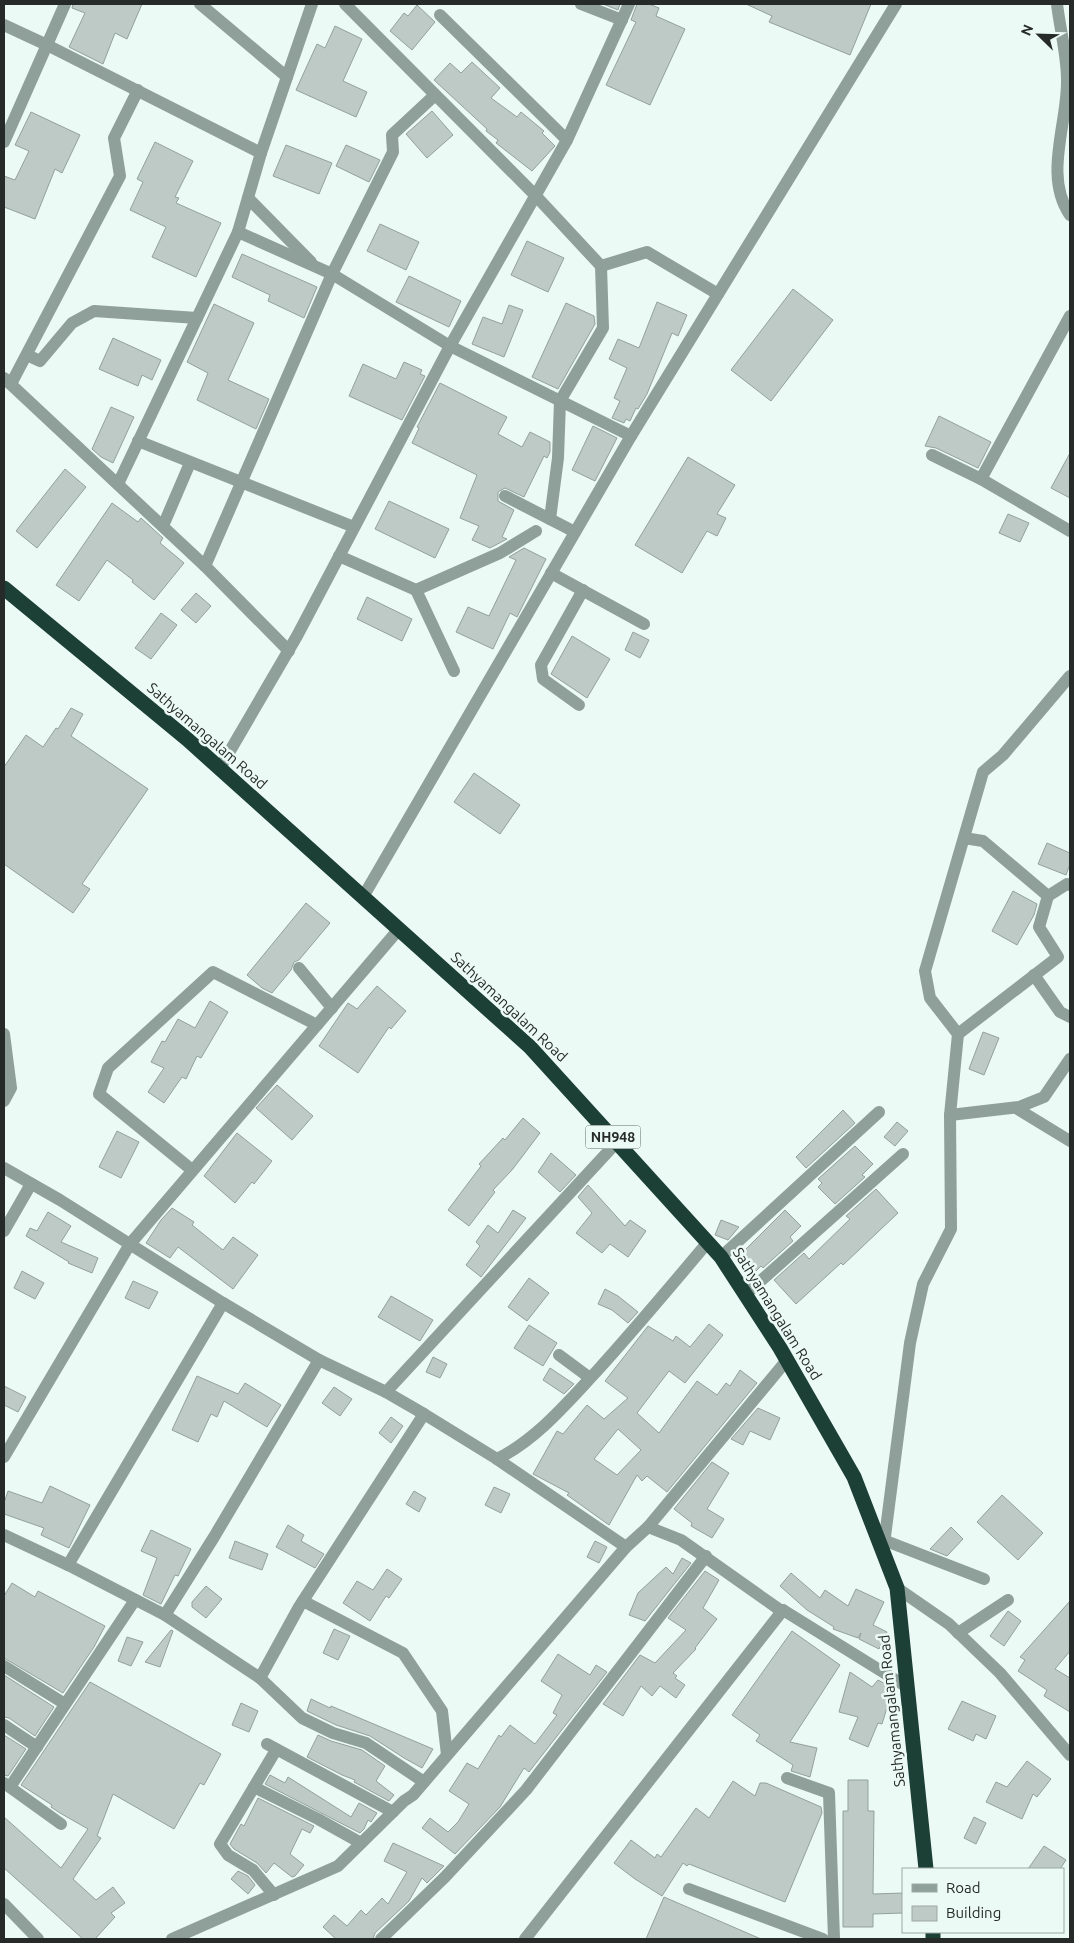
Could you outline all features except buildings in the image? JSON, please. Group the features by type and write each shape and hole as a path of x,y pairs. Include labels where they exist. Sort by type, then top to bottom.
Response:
{"highway":[{"name":"Sathyamangalam Road","path":"4,588 187,739 530,1047 721,1256 787,1360 854,1477 884,1547 897,1588 926,1868"}],"street":[{"path":"4,142 65,4"},
{"path":"200,4 287,78"},
{"path":"118,484 238,232 261,153 312,4"},
{"path":"345,4 535,195 601,266 602,328 560,401 558,458 550,519"},
{"path":"581,4 622,20"},
{"path":"220,768 289,651 450,346 567,140 629,4"},
{"path":"363,896 631,436 896,4"},
{"path":"1057,4 1067,80 1057,172 1060,190 1070,215"},
{"path":"440,15 567,140"},
{"path":"4,26 47,44 261,153"},
{"path":"138,90 114,138 120,176 27,355 8,381 205,566 289,651"},
{"path":"205,566 332,274 393,152 392,135 436,94"},
{"path":"248,198 315,267"},
{"path":"238,232 332,274 450,346 631,436"},
{"path":"601,266 647,252 718,294"},
{"path":"27,355 40,361 72,323 94,311 197,318"},
{"path":"981,479 1070,316"},
{"path":"138,441 354,527"},
{"path":"932,456 981,479 1069,529"},
{"path":"162,526 190,463"},
{"path":"506,496 575,532"},
{"path":"416,590 500,553 536,531"},
{"path":"339,556 416,590 454,671"},
{"path":"551,573 644,624"},
{"path":"579,705 543,679 541,665 583,590"},
{"path":"984,1579 884,1547 910,1343 923,1284 951,1229 950,1115 958,1034 930,998 925,971 983,772 1003,755 1070,676"},
{"path":"964,838 983,841 1048,896"},
{"path":"958,1034 1058,957 1038,927 1048,896 1067,884 1070,885"},
{"path":"4,1457 130,1244 399,929"},
{"path":"299,968 332,1008"},
{"path":"192,1170 99,1094 108,1068 213,972 317,1024"},
{"path":"1034,975 1060,1012 1070,1017"},
{"path":"4,1034 12,1088 4,1101"},
{"path":"950,1115 1016,1108 1044,1097 1070,1059"},
{"path":"1016,1108 1070,1142"},
{"path":"721,1256 879,1112"},
{"path":"386,1392 618,1142"},
{"path":"746,1294 902,1154"},
{"path":"4,1168 319,1360 386,1392 424,1414 496,1459 626,1547"},
{"path":"4,1231 31,1184"},
{"path":"496,1459 513,1451 547,1422 590,1378 642,1321 708,1242"},
{"path":"68,1565 223,1303"},
{"path":"559,1355 590,1378"},
{"path":"165,1615 214,1537 319,1360"},
{"path":"172,1939 198,1935 274,1895 338,1866 413,1795 626,1547 648,1527 787,1360"},
{"path":"260,1678 303,1601 424,1414"},
{"path":"648,1527 682,1540 780,1610 783,1610 908,1688"},
{"path":"4,1535 68,1565 165,1615 260,1678 302,1718 332,1733 366,1743 424,1782"},
{"path":"381,1939 445,1876 526,1790 706,1556"},
{"path":"897,1588 949,1624 1000,1673 1070,1755"},
{"path":"61,1824 7,1785 37,1747 135,1600"},
{"path":"958,1633 1008,1600"},
{"path":"303,1601 403,1653 442,1711 447,1755"},
{"path":"525,1939 783,1610"},
{"path":"4,1666 65,1704"},
{"path":"4,1725 37,1747"},
{"path":"274,1895 253,1870 228,1855 220,1844 254,1787 271,1747 393,1812"},
{"path":"787,1778 829,1793 834,1939"},
{"path":"254,1787 361,1843"},
{"path":"689,1889 823,1939"},
{"path":"4,1904 38,1939"}]}
